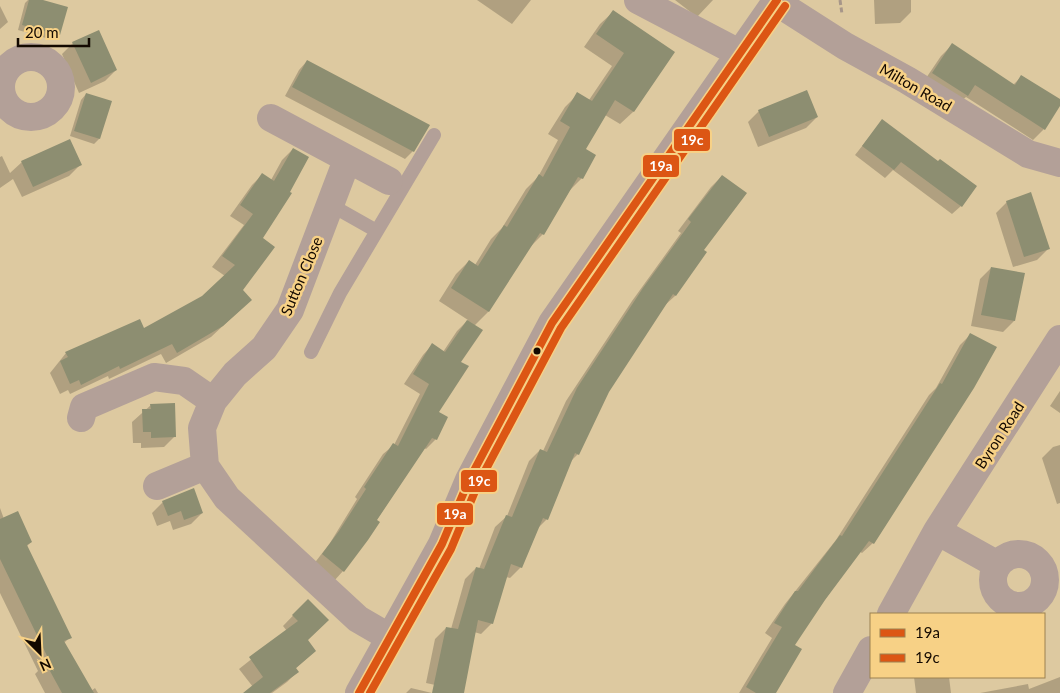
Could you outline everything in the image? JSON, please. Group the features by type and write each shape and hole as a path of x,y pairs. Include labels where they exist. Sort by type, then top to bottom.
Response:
{"street":[{"path":"638,0 738,54"},
{"path":"359,693 389,636 442,544 469,480 552,323 738,54 777,1"},
{"name":"Milton Road","path":"777,1 845,46 907,80 1028,154 1060,163"},
{"path":"271,118 390,182"},
{"name":"Sutton Close","path":"205,466 202,428 213,401 235,374 264,348 290,310 347,160"},
{"name":"Byron Road","path":"892,613 938,531 1060,339"},
{"path":"81,418 84,407 154,377 184,382 213,401"},
{"path":"157,486 205,466 234,505 358,619 389,636"},
{"path":"938,531 998,565"},
{"path":"847,693 870,652"}],"lane":[{"path":"312,352 340,293 375,230 434,135"},
{"path":"330,204 375,230"}],"building":[{"path":"29,0 43,0 68,7 60,35 22,25"},
{"path":"613,10 675,52 634,112 615,100 586,149 596,155 583,179 578,177 544,235 540,233 489,312 451,288 469,260 478,266 504,225 507,227 539,174 543,177 570,127 560,121 577,92 592,101 624,53 596,34"},
{"path":"99,30 117,70 91,83 72,42"},
{"path":"952,43 1015,85 1021,75 1060,99 1060,106 1045,130 975,85 968,96 932,73"},
{"path":"307,60 430,125 414,152 292,87"},
{"path":"807,90 818,117 769,137 758,110"},
{"path":"86,93 112,101 100,139 74,131"},
{"path":"882,119 938,161 940,159 977,186 962,207 901,162 894,170 862,146"},
{"path":"70,139 82,165 33,187 21,161"},
{"path":"293,148 309,157 290,192 292,193 263,238 275,247 243,290 252,300 223,326 177,353 172,344 120,369 119,366 81,385 79,380 70,384 60,361 68,357 65,352 140,319 144,328 202,296 235,265 222,256 253,214 240,205 262,173 274,181"},
{"path":"722,175 747,193 704,250 707,252 676,296 673,294 609,392 579,455 575,453 548,520 543,518 522,568 511,564 493,624 478,620 464,693 432,693 446,627 458,629 476,567 484,569 506,515 512,517 540,449 547,452 577,388 643,288 691,222 688,219"},
{"path":"1031,192 1050,249 1024,257 1006,201"},
{"path":"991,267 1025,273 1015,321 981,315"},
{"path":"467,320 483,330 461,362 469,366 439,412 448,417 437,440 432,438 377,520 380,522 344,572 322,554 366,489 364,487 393,443 398,446 429,384 413,374 432,343 445,352"},
{"path":"970,333 997,347 974,388 874,544 869,541 825,600 795,645 802,649 776,693 756,693 746,687 782,627 774,623 795,591 798,591 840,535 842,536 940,383 942,384"},
{"path":"175,403 176,437 151,438 151,432 143,432 142,409 151,409 150,404"},
{"path":"194,488 203,513 184,520 181,511 168,516 162,501"},
{"path":"18,511 32,542 27,545 72,638 64,641 94,693 62,693 45,662 49,660 0,559 0,519"},
{"path":"308,599 329,620 308,640 316,651 296,668 299,672 270,693 243,693 263,677 249,657 298,621 292,615"}],"transit line":[{"name":"19a","path":"359,693 442,544 469,480 552,323 777,0"},
{"name":"19c","path":"370,693 451,549 478,484 561,328 785,6"}]}
